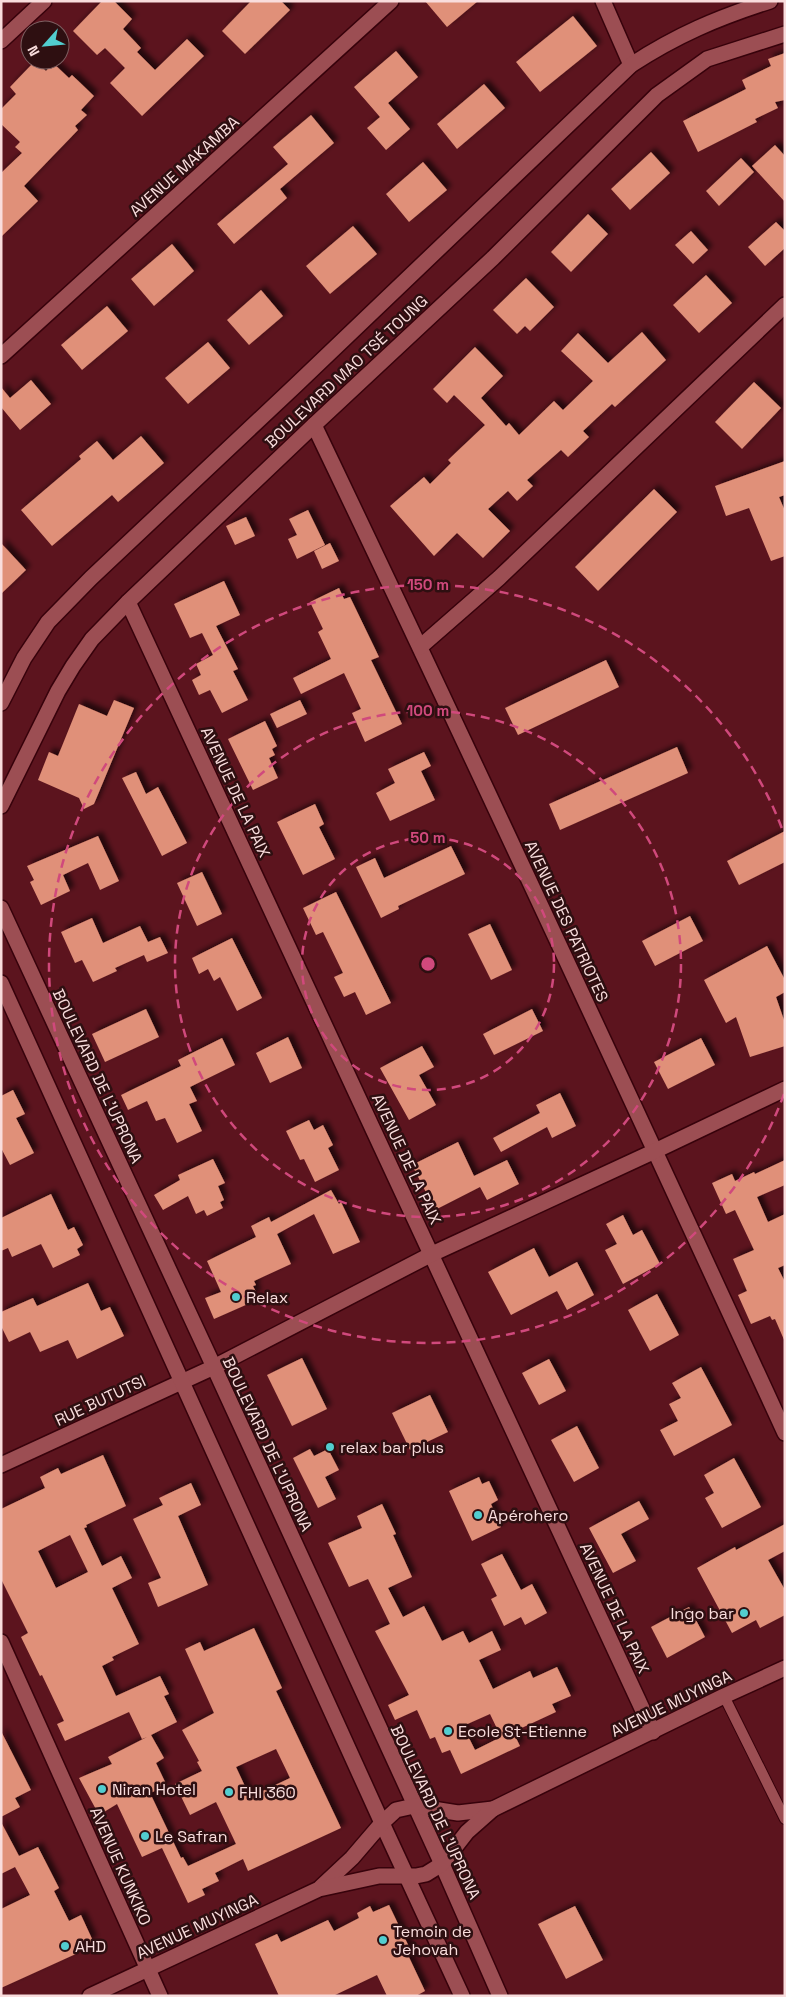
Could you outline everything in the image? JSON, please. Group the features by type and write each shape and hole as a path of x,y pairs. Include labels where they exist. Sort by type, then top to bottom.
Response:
{"street":[{"path":"1,41 44,1"},
{"name":"AVENUE MAKAMBA","path":"1,356 391,1"},
{"path":"603,1 631,64"},
{"name":"BOULEVARD MAO TSÉ TOUNG","path":"1,703 24,658 48,622 91,578 296,385 631,64 692,29 770,1"},
{"name":"BOULEVARD MAO TSÉ TOUNG","path":"1,806 73,666 92,639 128,602 493,258 657,95 707,59 785,34"},
{"path":"420,647 499,578 624,460 750,336 785,305"},
{"name":"AVENUE DES PATRIOTES","path":"314,425 420,647 785,1433"},
{"name":"AVENUE DE LA PAIX","path":"128,602 653,1732"},
{"name":"BOULEVARD DE L'UPRONA","path":"1,908 442,1864 500,1996"},
{"path":"1,984 462,1996"},
{"name":"RUE BUTUTSI","path":"1,1465 214,1367 432,1254 785,1089"},
{"name":"AVENUE KUNKIKO","path":"1,1642 160,1996"},
{"name":"AVENUE MUYINGA","path":"90,1996 319,1889 364,1878 426,1874 442,1864 467,1832 493,1809 785,1668"},
{"name":"AVENUE MUYINGA","path":"319,1889 352,1858 382,1823 396,1810 414,1806 458,1813 493,1809"}],"lane":[{"path":"724,1696 785,1819"}],"building":[{"path":"102,1 114,1 132,19 123,29 141,48 137,52 155,70 187,39 204,56 142,116 110,83 125,68 105,48 97,55 73,31"},
{"path":"251,1 281,1 290,10 245,54 222,31"},
{"path":"425,1 478,1 447,27"},
{"path":"573,16 597,46 540,92 516,62"},
{"path":"396,51 418,77 388,103 410,129 386,150 367,128 380,117 354,87"},
{"path":"785,53 785,100 775,102 778,108 755,119 757,122 698,152 683,121 746,89 742,80 771,66 768,59"},
{"path":"26,70 60,70 69,78 72,75 94,96 81,110 87,115 75,126 78,130 24,186 38,201 1,237 1,173 22,153 15,147 20,142 1,124 1,109 16,94 10,87"},
{"path":"484,84 505,108 457,149 437,124"},
{"path":"311,115 334,143 280,189 287,198 234,244 217,224 288,164 273,147"},
{"path":"775,145 785,156 785,202 752,166"},
{"path":"651,152 670,173 630,210 611,189"},
{"path":"741,158 754,172 719,206 706,191"},
{"path":"423,162 447,190 409,222 386,194"},
{"path":"588,214 608,234 571,272 551,252"},
{"path":"776,222 785,231 785,248 765,266 748,247"},
{"path":"353,226 377,254 330,294 306,266"},
{"path":"691,231 708,250 693,264 675,245"},
{"path":"172,244 194,271 154,306 131,279"},
{"path":"706,275 732,303 699,333 673,305"},
{"path":"526,278 554,307 530,331 525,326 517,334 493,310"},
{"path":"261,290 283,316 249,345 227,320"},
{"path":"107,306 128,331 82,370 61,345"},
{"path":"642,332 666,360 615,407 612,404 583,431 589,437 568,457 561,450 527,480 533,486 517,501 508,491 488,509 510,531 483,558 457,533 434,556 390,506 424,477 430,484 451,463 448,460 485,425 454,395 447,403 433,389 475,347 503,376 481,398 506,426 509,423 519,435 554,401 563,410 593,381 561,351 578,333 608,363"},
{"path":"208,342 230,368 188,404 165,378"},
{"path":"31,380 51,404 20,430 1,407 1,387 10,398"},
{"path":"754,382 781,408 742,449 715,422"},
{"path":"141,436 164,463 118,502 112,495 52,546 21,510 81,459 79,456 97,441 113,460"},
{"path":"785,461 785,495 779,497 785,511 785,556 771,561 749,508 726,516 715,486"},
{"path":"654,489 677,512 598,591 575,567"},
{"path":"308,510 325,545 297,559 288,539 297,535 289,519"},
{"path":"246,517 255,536 235,545 226,526"},
{"path":"1,543 26,570 1,594"},
{"path":"330,543 339,561 322,569 314,551"},
{"path":"224,581 240,615 216,626 238,669 233,671 248,700 222,713 210,690 199,695 192,680 201,675 196,664 213,655 202,633 190,638 174,604"},
{"path":"339,588 344,599 350,597 379,657 371,660 402,724 365,742 352,713 361,709 344,673 301,694 293,678 331,659 318,632 323,629 310,602"},
{"path":"606,660 619,687 518,735 505,708"},
{"path":"114,700 134,708 94,804 84,809 79,798 38,780 49,752 58,756 79,704 107,716"},
{"path":"300,700 307,714 277,728 270,714"},
{"path":"265,721 277,746 272,749 275,755 269,758 278,778 253,790 228,739"},
{"path":"677,747 688,773 560,830 549,804"},
{"path":"424,752 431,766 421,771 435,800 390,821 376,793 395,783 388,769"},
{"path":"136,772 146,794 158,787 187,843 162,856 122,778"},
{"path":"315,804 324,824 319,827 335,859 303,875 277,822"},
{"path":"785,831 785,862 739,885 727,861"},
{"path":"98,836 119,881 100,890 88,863 63,875 70,891 41,905 30,882 34,880 27,866"},
{"path":"451,846 465,874 398,906 399,909 381,918 356,867 375,858 384,878"},
{"path":"202,872 222,914 197,926 177,883"},
{"path":"336,892 391,1003 366,1015 355,992 344,997 334,977 343,973 323,932 316,935 303,908"},
{"path":"690,916 703,941 655,966 642,941"},
{"path":"92,918 103,943 140,926 148,942 160,937 168,953 147,962 144,955 115,968 117,971 93,982 82,960 75,963 61,932"},
{"path":"490,924 512,970 491,980 468,934"},
{"path":"232,938 262,998 237,1011 220,977 214,981 208,969 199,974 192,958"},
{"path":"767,946 785,980 785,992 776,997 785,1023 785,1046 750,1057 736,1017 726,1023 704,980"},
{"path":"146,1009 159,1037 105,1062 92,1034"},
{"path":"532,1009 543,1031 494,1055 483,1034"},
{"path":"288,1037 302,1068 270,1083 256,1053"},
{"path":"222,1038 235,1065 190,1087 197,1101 189,1104 202,1131 177,1143 165,1118 156,1121 147,1101 128,1110 121,1095 181,1066 178,1060"},
{"path":"701,1038 715,1065 668,1089 654,1062"},
{"path":"422,1046 434,1067 419,1075 436,1105 409,1120 380,1068"},
{"path":"13,1090 25,1114 16,1118 34,1153 10,1165 1,1148 1,1096"},
{"path":"560,1093 576,1126 552,1138 547,1127 501,1152 493,1138 540,1113 536,1105"},
{"path":"309,1120 314,1130 323,1125 333,1145 328,1148 339,1170 315,1182 304,1159 300,1160 286,1131"},
{"path":"458,1142 474,1176 507,1160 519,1184 487,1200 480,1187 435,1210 412,1165"},
{"path":"213,1159 225,1183 218,1186 224,1200 220,1202 223,1208 207,1216 204,1210 196,1214 188,1196 163,1210 154,1195 180,1180 178,1175"},
{"path":"785,1160 785,1185 757,1197 768,1222 785,1214 785,1265 778,1268 785,1282 785,1342 775,1319 772,1320 770,1316 751,1324 738,1295 747,1291 733,1259 754,1250 735,1210 726,1214 712,1183 732,1174 735,1181"},
{"path":"331,1190 339,1204 341,1202 360,1242 333,1254 314,1214 277,1234 291,1264 254,1281 256,1285 253,1286 257,1294 246,1300 248,1304 214,1319 205,1298 221,1292 207,1261 256,1237 251,1226 269,1217 271,1222"},
{"path":"51,1194 68,1230 74,1227 83,1245 77,1249 80,1255 53,1268 41,1244 12,1257 8,1248 1,1251 1,1218"},
{"path":"623,1215 633,1235 642,1230 660,1264 623,1284 605,1250 617,1244 606,1224"},
{"path":"534,1248 549,1277 577,1262 594,1295 567,1310 557,1291 511,1315 488,1272"},
{"path":"88,1283 101,1311 110,1307 124,1336 77,1359 68,1340 40,1352 30,1332 9,1342 1,1326 1,1312 33,1298 37,1306"},
{"path":"657,1294 679,1335 650,1351 628,1310"},
{"path":"302,1358 327,1409 292,1426 267,1375"},
{"path":"549,1359 566,1391 539,1405 522,1373"},
{"path":"701,1367 732,1425 674,1456 660,1430 678,1421 669,1404 681,1398 672,1383"},
{"path":"430,1395 448,1432 410,1450 392,1413"},
{"path":"577,1426 599,1468 574,1482 551,1440"},
{"path":"310,1449 314,1456 328,1449 339,1470 325,1477 336,1499 318,1508 293,1458"},
{"path":"103,1455 126,1506 86,1525 87,1527 84,1528 102,1566 121,1556 132,1578 112,1588 139,1644 112,1657 114,1660 102,1666 116,1696 160,1676 169,1694 164,1696 177,1722 151,1735 164,1758 156,1763 167,1786 150,1793 181,1858 183,1857 188,1866 236,1844 216,1802 190,1815 175,1784 202,1771 197,1762 199,1761 182,1730 214,1713 185,1649 200,1642 204,1651 254,1628 282,1688 276,1691 341,1828 248,1871 243,1859 215,1873 219,1881 202,1889 205,1895 188,1903 162,1848 142,1857 117,1804 99,1815 79,1778 112,1764 108,1757 147,1737 142,1739 129,1712 65,1741 57,1724 64,1721 21,1637 28,1633 1,1579 1,1509 45,1488 40,1477 58,1468 61,1474","holes":["70,1535 88,1572 56,1588 38,1551","276,1749 290,1778 250,1797 236,1767"]},
{"path":"734,1458 761,1507 722,1528 705,1498 714,1493 704,1475"},
{"name":"Apérohero","path":"479,1477 482,1484 489,1481 498,1500 491,1504 501,1527 472,1541 449,1491"},
{"path":"191,1483 201,1505 178,1516 208,1585 158,1607 148,1583 161,1578 133,1519 163,1505 159,1498"},
{"path":"639,1501 649,1519 621,1534 636,1561 613,1573 589,1528"},
{"path":"382,1504 396,1534 393,1535 412,1577 388,1588 403,1617 424,1606 442,1641 463,1631 469,1643 492,1631 501,1650 479,1660 493,1689 530,1671 533,1678 557,1667 571,1696 552,1704 556,1712 513,1732 520,1746 461,1774 450,1750 442,1753 435,1737 430,1739 417,1710 395,1720 388,1705 409,1695 375,1631 390,1624 368,1579 349,1587 328,1543 362,1528 357,1516","holes":["490,1714 501,1737 475,1750 463,1726"]},
{"path":"785,1524 785,1551 768,1560 785,1590 785,1615 760,1628 756,1620 732,1633 697,1568 735,1547 736,1550"},
{"path":"502,1554 521,1590 532,1584 547,1613 525,1625 521,1617 504,1626 491,1599 497,1596 481,1564"},
{"path":"689,1607 705,1637 667,1658 651,1627"},
{"path":"1,1731 31,1790 15,1798 20,1807 1,1817"},
{"path":"1,1822 19,1856 38,1847 59,1888 54,1891 69,1921 81,1915 93,1941 76,1949 78,1953 1,1988 1,1909 30,1895 15,1867 1,1874"},
{"path":"389,1905 411,1951 407,1953 425,1991 416,1996 387,1996 377,1975 333,1996 279,1996 255,1944 277,1934 281,1942 328,1920 334,1931 359,1918 357,1913 370,1906 373,1912"},
{"path":"575,1906 603,1960 566,1979 538,1924"}],"place":[{"name":"Relax","path":"236,1297"},
{"name":"relax bar plus","path":"330,1447"},
{"name":"Apérohero","path":"478,1515"},
{"name":"Ingo bar","path":"744,1613"},
{"name":"Ecole St-Etienne","path":"448,1731"},
{"name":"Niran Hotel","path":"102,1789"},
{"name":"FHI 360","path":"229,1792"},
{"name":"Le Safran","path":"145,1836"},
{"name":"Temoin de Jehovah","path":"383,1940"},
{"name":"AHD","path":"65,1946"}]}
